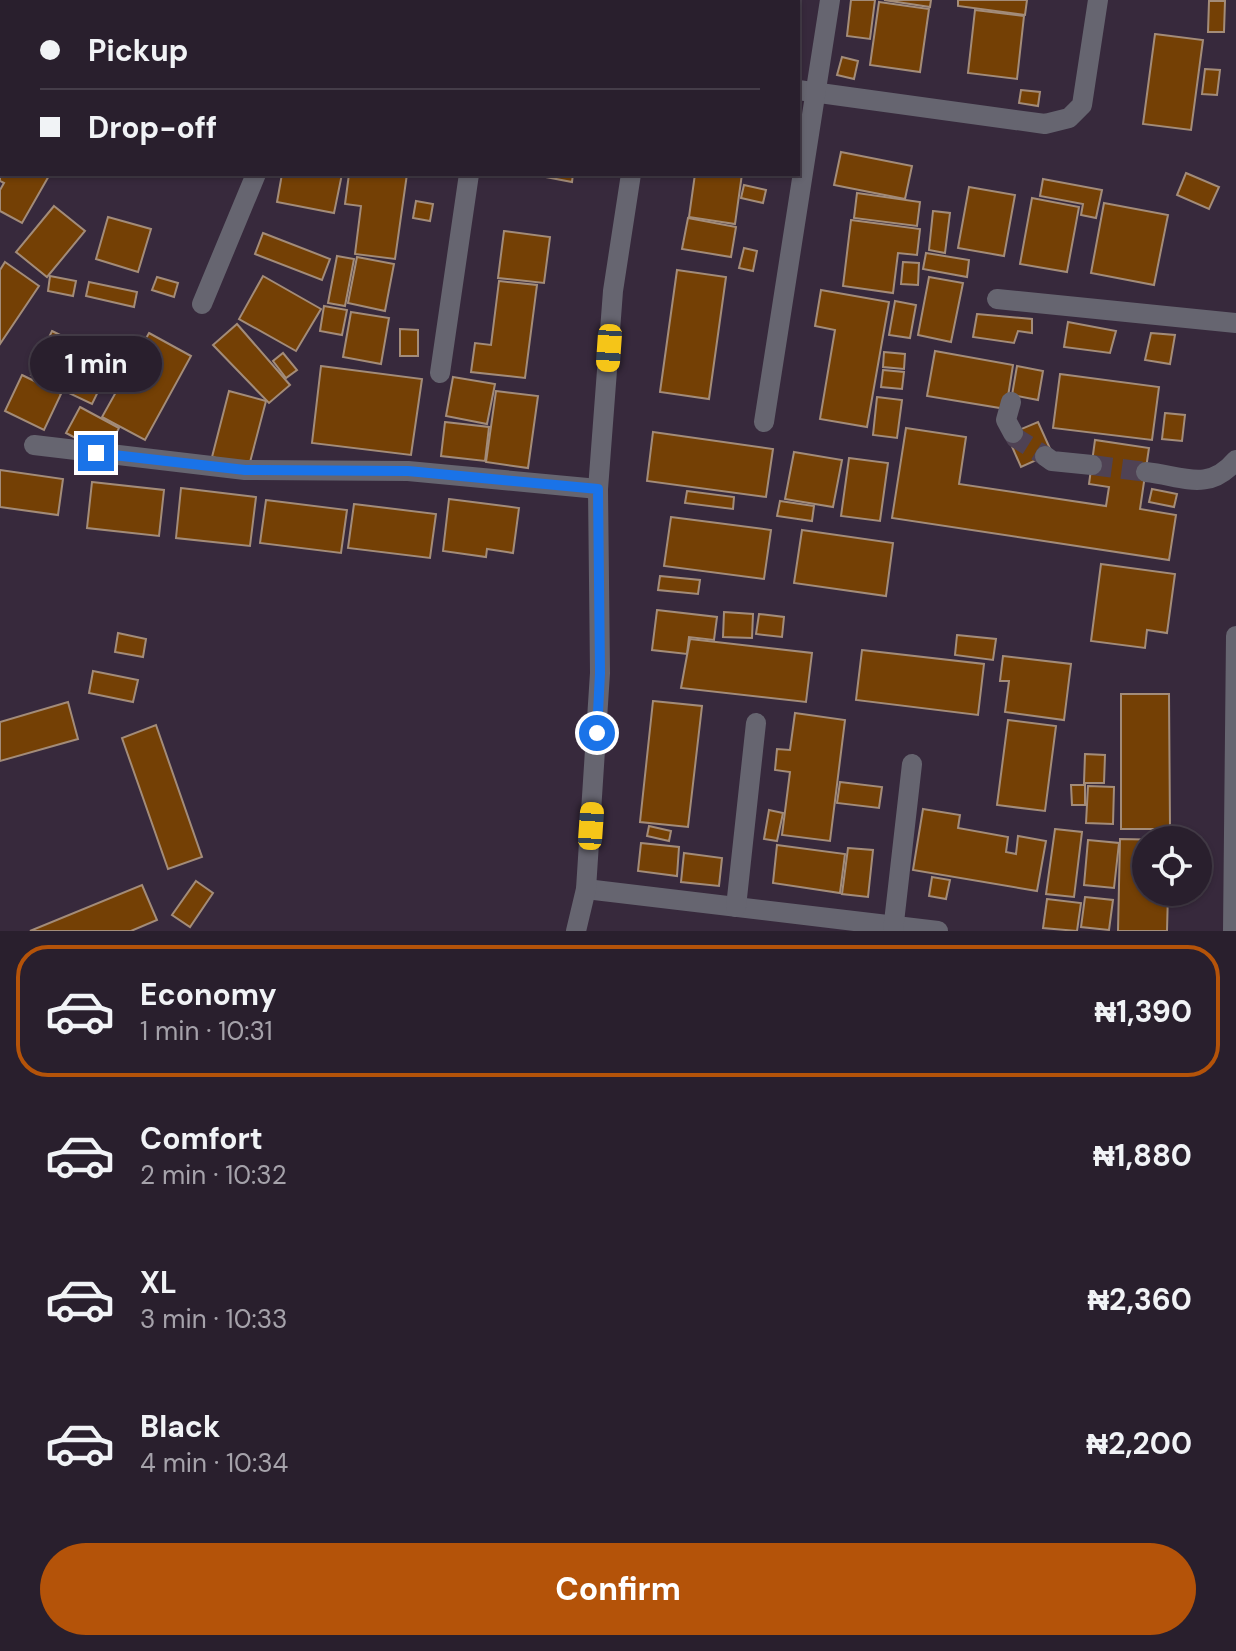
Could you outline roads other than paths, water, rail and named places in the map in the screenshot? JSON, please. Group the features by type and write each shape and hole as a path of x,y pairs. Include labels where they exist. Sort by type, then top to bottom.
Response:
{"street":[{"path":"800,145 807,91 830,0"},
{"path":"807,91 1045,124 1069,118 1082,105 1098,0"},
{"path":"202,304 255,176"},
{"path":"440,373 469,176"},
{"path":"576,931 586,889 600,673 598,489 613,291 631,176"},
{"path":"764,422 796,176"},
{"path":"997,299 1236,323"},
{"path":"1011,402 1006,420 1013,433"},
{"path":"34,445 245,470 408,471 598,489"},
{"path":"1045,456 1052,461 1092,465"},
{"path":"1146,472 1208,482 1225,473 1236,460"},
{"path":"1233,931 1236,636"},
{"path":"736,907 756,723"},
{"path":"893,929 912,764"},
{"path":"586,889 893,929 938,931"}],"tunnel":[{"path":"1013,433 1045,456"},
{"path":"1092,465 1146,472"}]}
